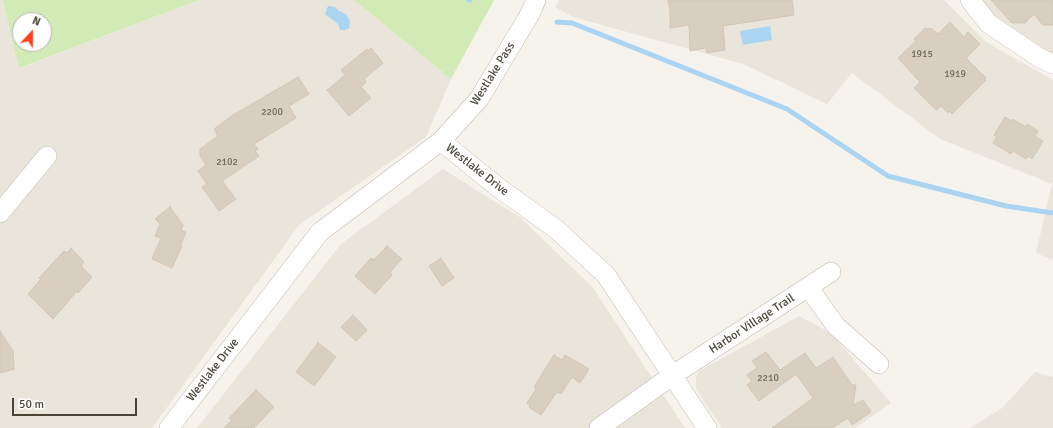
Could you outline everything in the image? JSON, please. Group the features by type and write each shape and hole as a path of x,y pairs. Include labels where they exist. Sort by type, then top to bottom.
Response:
{"street":[{"name":"Westlake Pass","path":"441,141 479,99 530,14 536,0"},
{"path":"970,0 989,24 1040,58 1053,64"},
{"name":"Westlake Drive","path":"168,428 320,232 441,141 499,188 556,229 606,275 707,428"},
{"path":"0,213 47,156"},
{"name":"Harbor Village Trail","path":"598,428 673,376 831,272"},
{"path":"808,287 836,326 879,364"}],"shaded area":[{"path":"0,0 3,0 12,36 12,52 16,52 20,68 199,0 354,0 451,79 426,137 299,225 152,428 0,428"},
{"path":"559,0 944,0 986,42 1053,80 1053,260 1036,253 1052,184 940,139 852,73 827,104 743,64 573,17 555,7"},
{"path":"981,0 1053,0 1053,55 994,15"},
{"path":"443,169 521,218 593,288 685,428 197,428 341,244"},
{"path":"799,316 831,333 891,403 855,428 722,428 696,389 696,377 699,371"},
{"path":"1035,372 1053,377 1053,428 970,428 1002,408"}],"green space":[{"path":"3,0 199,0 19,68 15,52 52,52 52,12 12,12 12,38"},
{"path":"354,0 494,0 451,79"}],"water":[{"path":"328,6 335,7 339,11 346,14 350,21 349,28 340,30 338,24 325,14"},
{"path":"770,26 772,40 743,45 740,31"}],"building":[{"path":"668,0 792,0 794,15 723,26 725,50 707,53 706,48 690,51 689,25 670,28 670,11"},
{"path":"991,0 1053,0 1053,25 1043,25 1034,14 1025,23 1012,23"},
{"path":"950,22 964,37 968,32 980,44 966,58 986,78 984,79 986,80 952,114 949,111 948,113 941,106 936,110 914,88 920,82 898,58 916,41 914,39 925,28 932,29 938,34"},
{"path":"371,48 383,63 364,79 366,82 361,87 371,98 349,116 327,90 345,75 341,70 367,49 368,51"},
{"path":"298,77 309,94 289,106 296,118 254,144 258,149 255,151 259,156 222,181 236,199 219,211 202,187 207,184 198,171 206,165 200,156 200,149 218,136 214,129 233,115"},
{"path":"1005,117 1012,121 1013,119 1026,127 1027,124 1038,131 1035,136 1043,141 1032,159 1028,156 1026,159 1013,151 1011,154 993,143 997,137 994,135"},
{"path":"170,207 183,225 181,230 186,232 180,246 182,246 172,268 152,259 161,238 155,236 160,224 155,219"},
{"path":"387,246 402,259 390,272 392,275 375,294 355,276 371,258 374,260"},
{"path":"71,248 84,262 81,266 92,277 78,293 77,291 53,319 28,294 41,279 39,278 64,251 67,253"},
{"path":"441,258 454,278 442,286 429,266"},
{"path":"353,315 367,330 356,341 341,327"},
{"path":"0,331 13,351 14,369 0,373"},
{"path":"318,343 336,357 314,386 296,372"},
{"path":"766,352 780,370 805,353 816,368 833,357 852,385 856,385 853,405 863,400 871,412 852,425 848,418 832,428 772,428 813,398 796,374 759,401 747,385 752,381 747,375 757,368 752,361"},
{"path":"554,355 562,360 565,355 589,369 580,383 572,377 561,394 557,392 541,415 529,407 530,405 527,403 536,389 534,387"},
{"path":"256,390 274,407 254,428 224,428 232,420 229,418"}],"waterway":[{"path":"557,22 572,23 787,109 888,176 1006,206 1053,213"}]}
